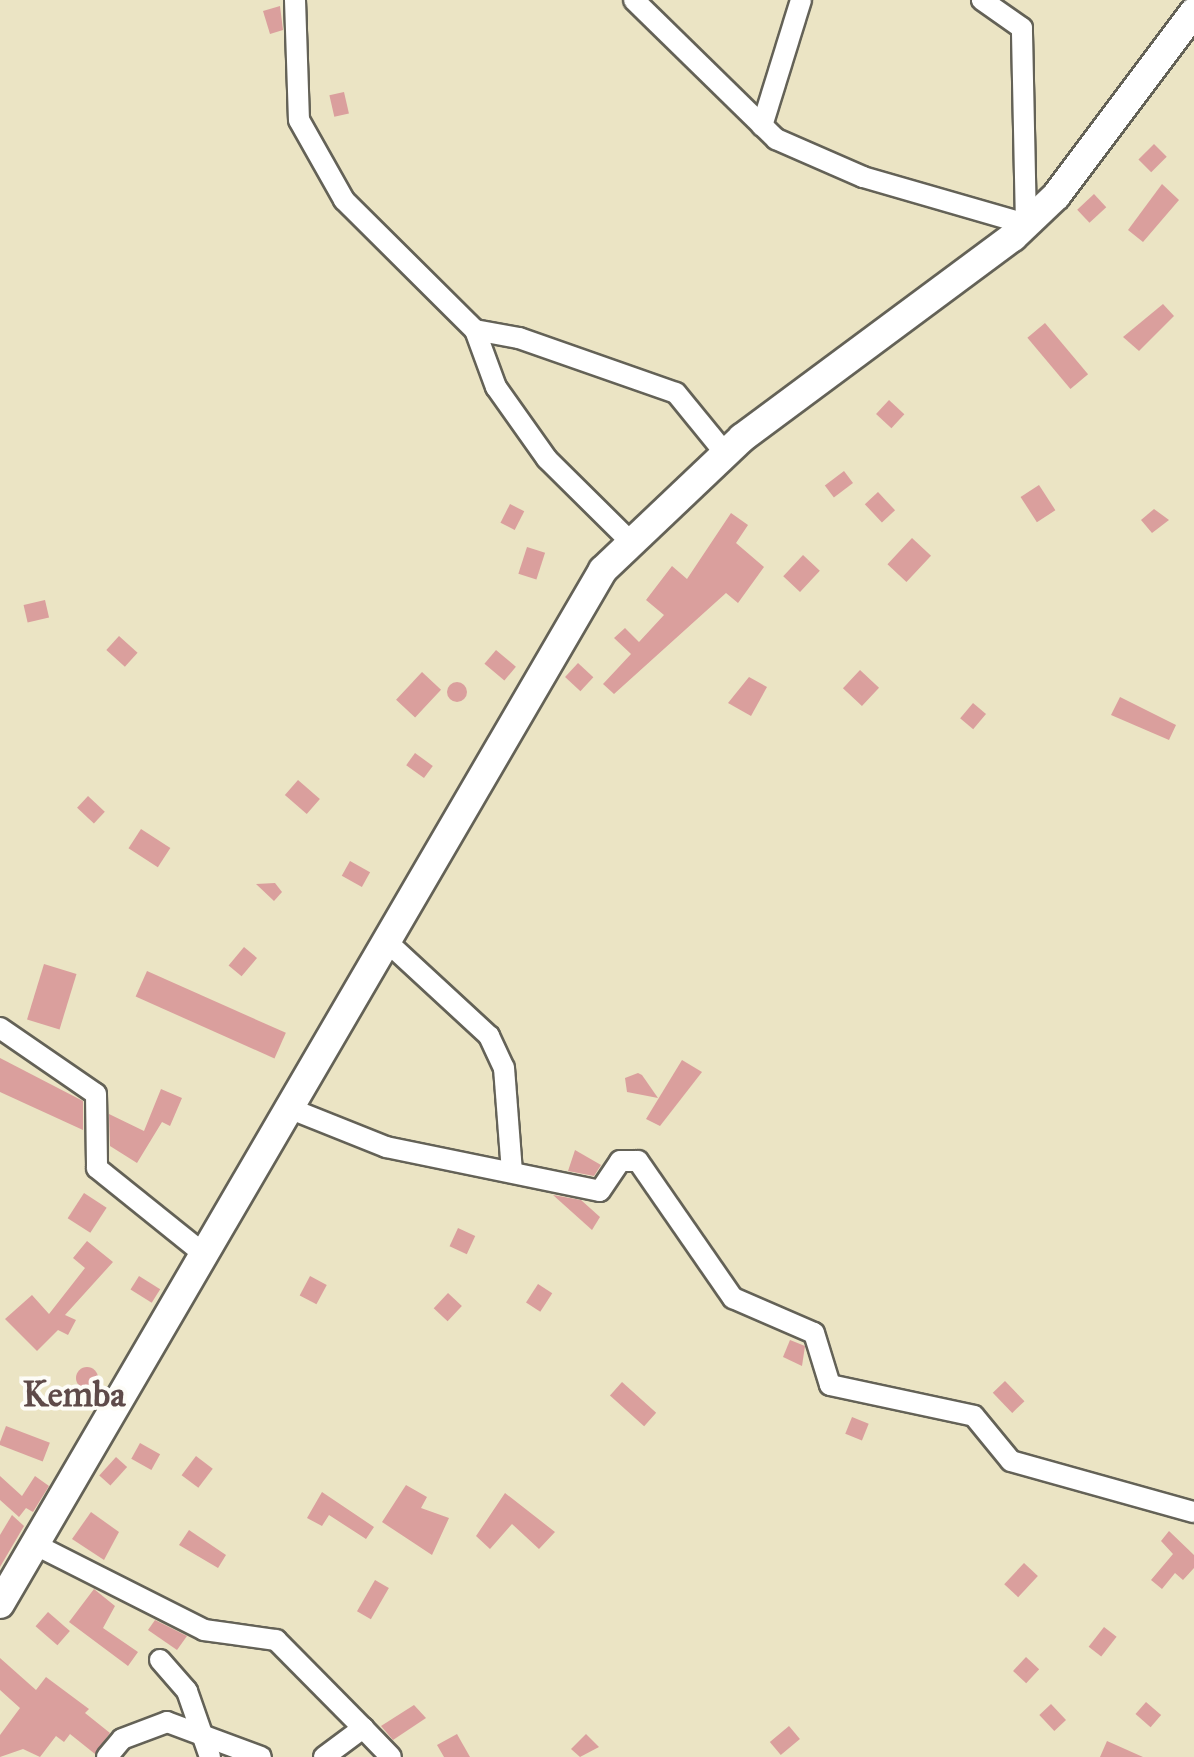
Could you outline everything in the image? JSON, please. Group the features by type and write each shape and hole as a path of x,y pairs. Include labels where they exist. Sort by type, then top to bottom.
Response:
{"main road":[{"path":"0,1604 286,1107 603,570 725,453 1026,224 1056,196 1194,12"}],"street":[{"path":"295,0 299,120 344,200 475,330 496,387 547,459 631,542"},
{"path":"634,0 762,126 863,177 1026,224 1022,28 982,0"},
{"path":"762,126 801,0"},
{"path":"475,330 519,338 676,393 725,453"},
{"path":"384,939 489,1036 504,1068 512,1172"},
{"path":"0,1028 8,1045 96,1094 97,1168 204,1254"},
{"path":"286,1107 386,1147 600,1191 620,1161 638,1161 733,1298 814,1333 830,1385 974,1416 1011,1461 1194,1511"},
{"path":"36,1545 204,1630 276,1640 391,1757"},
{"path":"160,1660 187,1691 210,1757"},
{"path":"107,1757 122,1739 167,1722 261,1757"},
{"path":"324,1757 363,1728"}],"building":[{"path":"280,6 283,30 270,34 263,11"},
{"path":"344,92 349,113 334,117 329,95"},
{"path":"1154,144 1167,157 1151,172 1138,160"},
{"path":"1162,184 1179,200 1143,242 1128,230"},
{"path":"1094,194 1106,207 1089,223 1077,210"},
{"path":"1163,304 1174,316 1139,351 1123,337"},
{"path":"1045,323 1088,374 1070,389 1027,338"},
{"path":"889,400 904,414 891,428 876,414"},
{"path":"844,471 853,483 834,497 825,485"},
{"path":"1039,485 1055,510 1037,522 1021,497"},
{"path":"878,492 895,510 882,523 865,504"},
{"path":"510,504 524,511 515,530 500,523"},
{"path":"1154,509 1169,520 1152,533 1141,520"},
{"path":"731,513 748,525 736,543 764,567 738,603 726,593 614,694 603,684 631,654 614,638 625,628 639,642 664,615 646,600 672,566 687,579"},
{"path":"912,538 931,556 906,582 887,564"},
{"path":"527,547 545,553 536,580 518,574"},
{"path":"803,555 820,571 800,592 783,576"},
{"path":"45,600 49,618 28,622 24,605"},
{"path":"119,636 138,653 125,667 106,650"},
{"path":"496,650 516,667 504,681 484,664"},
{"path":"578,663 593,677 580,691 565,677"},
{"path":"860,670 879,688 862,706 843,688"},
{"path":"422,672 441,690 415,718 396,700"},
{"path":"749,677 767,687 751,716 728,703"},
{"path":"457,682 464,685 467,692 464,699 457,702 450,699 447,692 450,685"},
{"path":"1120,697 1176,725 1169,740 1111,715"},
{"path":"973,703 986,714 973,729 960,718"},
{"path":"415,753 433,766 424,778 406,765"},
{"path":"298,780 320,799 307,814 285,795"},
{"path":"88,796 105,812 94,823 77,808"},
{"path":"141,829 170,848 158,867 128,848"},
{"path":"350,861 370,872 362,887 342,876"},
{"path":"275,883 282,892 274,901 256,884"},
{"path":"244,947 257,958 242,976 229,965"},
{"path":"44,964 77,974 60,1029 27,1019"},
{"path":"147,971 286,1033 274,1058 136,997"},
{"path":"0,1058 83,1101 83,1130 0,1092"},
{"path":"682,1060 702,1072 660,1126 646,1119"},
{"path":"638,1073 658,1098 627,1092 625,1078"},
{"path":"161,1089 182,1098 170,1126 162,1122 137,1163 110,1146 109,1114 144,1131"},
{"path":"575,1150 601,1165 594,1176 568,1171"},
{"path":"84,1193 107,1208 90,1233 68,1218"},
{"path":"553,1195 581,1200 600,1217 592,1230"},
{"path":"458,1228 475,1236 467,1254 450,1246"},
{"path":"87,1241 113,1262 65,1315 76,1320 68,1335 58,1330 37,1351 5,1319 32,1295 49,1314 85,1268 73,1258"},
{"path":"139,1276 160,1289 152,1303 131,1290"},
{"path":"310,1276 327,1285 316,1304 300,1295"},
{"path":"538,1284 552,1293 540,1312 526,1302"},
{"path":"448,1293 462,1306 448,1321 434,1308"},
{"path":"790,1340 805,1346 802,1366 783,1357"},
{"path":"83,1367 91,1367 98,1378 91,1389 83,1389 76,1382 76,1374"},
{"path":"1005,1381 1024,1401 1012,1413 993,1393"},
{"path":"622,1382 656,1413 644,1426 610,1395"},
{"path":"852,1417 869,1424 862,1440 845,1434"},
{"path":"6,1426 50,1443 43,1462 0,1445"},
{"path":"140,1443 160,1454 151,1470 131,1459"},
{"path":"196,1456 213,1469 198,1488 182,1475"},
{"path":"116,1457 127,1467 110,1486 99,1476"},
{"path":"0,1476 22,1496 35,1476 49,1486 33,1512 26,1508 19,1517 0,1500"},
{"path":"406,1485 427,1497 421,1508 449,1518 432,1555 382,1522"},
{"path":"322,1492 374,1527 366,1539 329,1515 322,1526 307,1518"},
{"path":"505,1493 555,1532 539,1549 512,1524 490,1549 476,1536"},
{"path":"91,1512 119,1532 104,1560 72,1539"},
{"path":"12,1515 24,1526 0,1567 0,1535"},
{"path":"189,1530 226,1555 218,1568 179,1545"},
{"path":"1169,1531 1194,1555 1194,1568 1183,1580 1175,1573 1162,1589 1151,1580 1173,1554 1161,1541"},
{"path":"1024,1563 1038,1576 1018,1597 1004,1584"},
{"path":"375,1580 389,1588 371,1619 357,1611"},
{"path":"94,1589 115,1606 103,1628 138,1652 128,1666 69,1622"},
{"path":"48,1612 70,1631 57,1645 36,1626"},
{"path":"155,1620 187,1636 177,1650 148,1630"},
{"path":"1104,1627 1117,1637 1101,1657 1089,1647"},
{"path":"1026,1657 1039,1669 1026,1683 1013,1671"},
{"path":"0,1658 36,1690 46,1677 89,1709 85,1713 110,1733 95,1754 70,1734 64,1742 56,1736 40,1757 23,1749 0,1757 0,1735 20,1708 0,1690"},
{"path":"1146,1702 1161,1715 1151,1727 1136,1714"},
{"path":"1051,1704 1066,1720 1054,1731 1039,1715"},
{"path":"414,1705 426,1718 393,1740 381,1726"},
{"path":"789,1726 800,1739 781,1755 770,1742"},
{"path":"457,1734 470,1757 444,1757 437,1745"},
{"path":"586,1734 599,1747 580,1757 571,1749"},
{"path":"1107,1741 1143,1757 1100,1757"}],"district":[{"name":"Kemba","path":"74,1395"}]}
